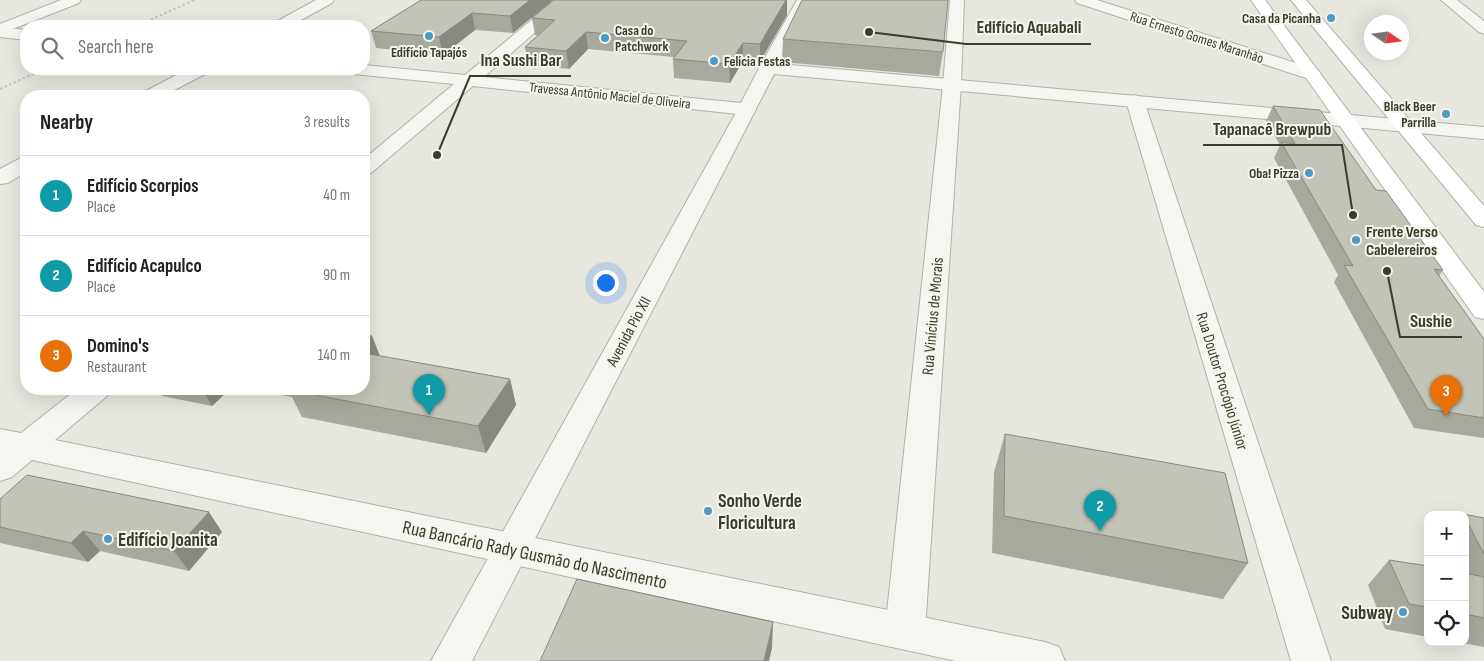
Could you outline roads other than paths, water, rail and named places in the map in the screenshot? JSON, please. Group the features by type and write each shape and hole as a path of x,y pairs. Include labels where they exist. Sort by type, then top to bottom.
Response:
{"main road":[{"path":"1258,0 1484,311"},
{"path":"1298,0 1484,220"}],"street":[{"path":"26,20 74,0"},
{"path":"290,20 327,0"},
{"path":"370,164 565,0"},
{"name":"Avenida Pio XII","path":"451,661 804,0"},
{"name":"Rua Vinícius de Morais","path":"905,631 952,85 957,0"},
{"path":"1448,0 1484,29"},
{"name":"Rua Ernesto Gomes Maranhão","path":"1092,2 1312,74"},
{"path":"0,31 20,23"},
{"path":"0,31 20,34"},
{"path":"768,68 1484,133"},
{"name":"Travessa Antônio Maciel de Oliveira","path":"370,71 747,109"},
{"path":"161,90 190,75"},
{"name":"Rua Doutor Procópio Júnior","path":"1135,101 1311,661"},
{"path":"0,178 20,166"},
{"path":"9,452 88,395"},
{"name":"Rua Bancário Rady Gusmão do Nascimento","path":"9,452 511,549 1045,661"}],"place":[{"name":"Casa da Picanha","path":"1331,18"},
{"name":"Edifício Aquabali","path":"869,32"},
{"name":"Edifício Tapajós","path":"429,36"},
{"name":"Casa do Patchwork","path":"605,38"},
{"name":"Felícia Festas","path":"714,61"},
{"name":"Black Beer Parrilla","path":"1446,114"},
{"name":"Ina Sushi Bar","path":"437,155"},
{"name":"Oba! Pizza","path":"1309,173"},
{"name":"Tapanacê Brewpub","path":"1353,215"},
{"name":"Frente Verso Cabelereiros","path":"1356,240"},
{"name":"Sushie","path":"1387,271"},
{"name":"Edifício Scorpios","path":"429,415"},
{"name":"Domino's","path":"1446,416"},
{"name":"Sonho Verde Floricultura","path":"708,511"},
{"name":"Edifício Acapulco","path":"1100,531"},
{"name":"Edifício Joanita","path":"108,539"},
{"name":"Subway","path":"1403,612"}]}
